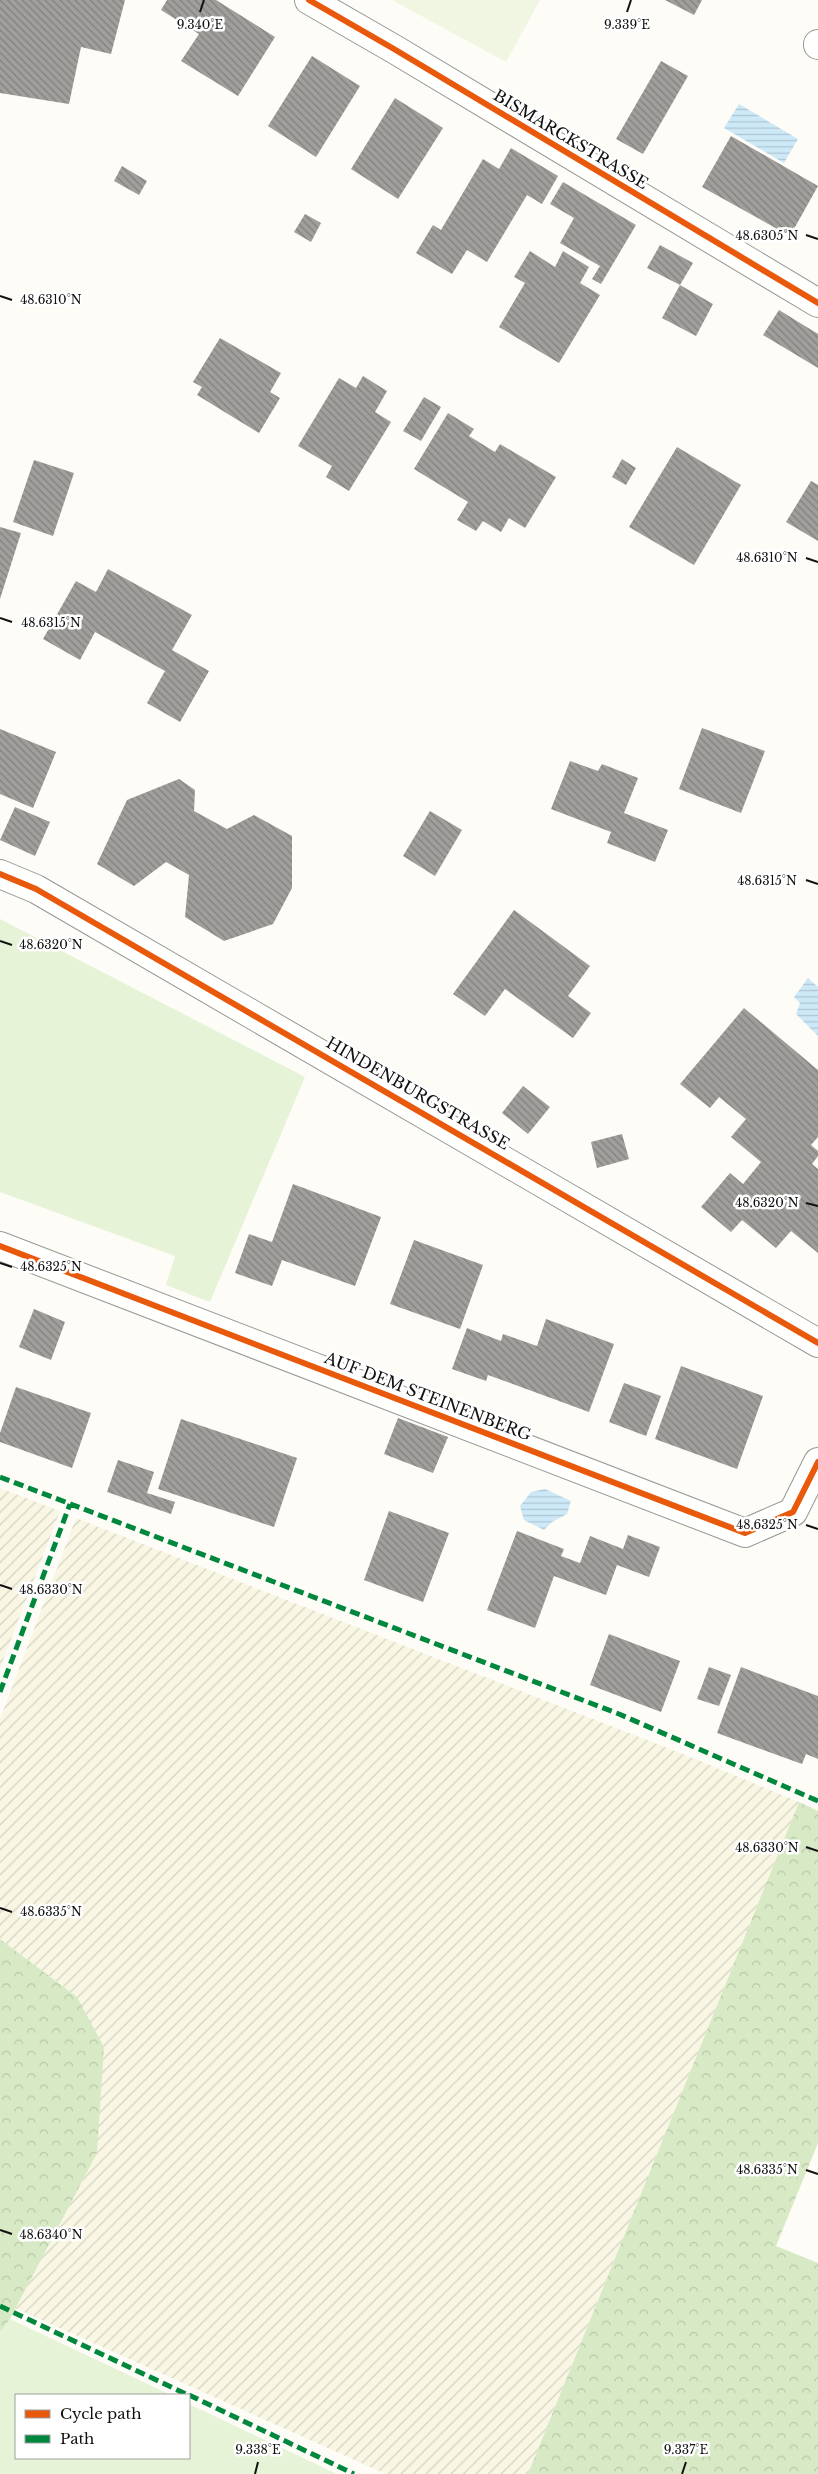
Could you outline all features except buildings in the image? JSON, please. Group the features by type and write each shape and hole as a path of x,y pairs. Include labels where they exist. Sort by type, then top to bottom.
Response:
{"street":[{"name":"BISMARCKSTRASSE","path":"309,0 818,303"},
{"name":"HINDENBURGSTRASSE","path":"0,874 45,894 818,1343"},
{"name":"AUF DEM STEINENBERG","path":"0,1246 745,1533 792,1512 818,1462"}],"shaded area":[{"path":"0,1488 60,1511 0,1669"},
{"path":"76,1518 683,1754 799,1802 528,2474 386,2474 15,2308 97,2153 77,1997 0,1939 0,1719"}],"green space":[{"path":"392,0 540,0 506,62"},
{"path":"0,919 305,1077 210,1302 166,1285 175,1256 0,1192"},
{"path":"799,1802 818,1811 818,2143 776,2246 818,2263 818,2474 528,2474"},
{"path":"0,1939 77,1997 104,2047 97,2153 10,2319 0,2332"},
{"path":"10,2319 169,2394 15,2394 15,2459 190,2459 190,2404 337,2474 0,2474 0,2332"}],"water":[{"path":"739,104 798,139 784,163 724,128"},
{"path":"808,978 818,987 818,1036 796,1014 800,1003 794,997"},
{"path":"545,1489 571,1501 567,1514 552,1522 544,1530 524,1520 520,1506 531,1492"}],"marked path":[{"path":"0,1477 619,1714 818,1801"},
{"path":"0,1692 70,1504"},
{"path":"0,2306 186,2394"},
{"path":"190,2395 354,2474"}],"cycle path":[{"path":"309,0 818,303"},
{"path":"0,874 36,889 818,1343"},
{"path":"0,1246 745,1533 793,1512 818,1462"}]}
